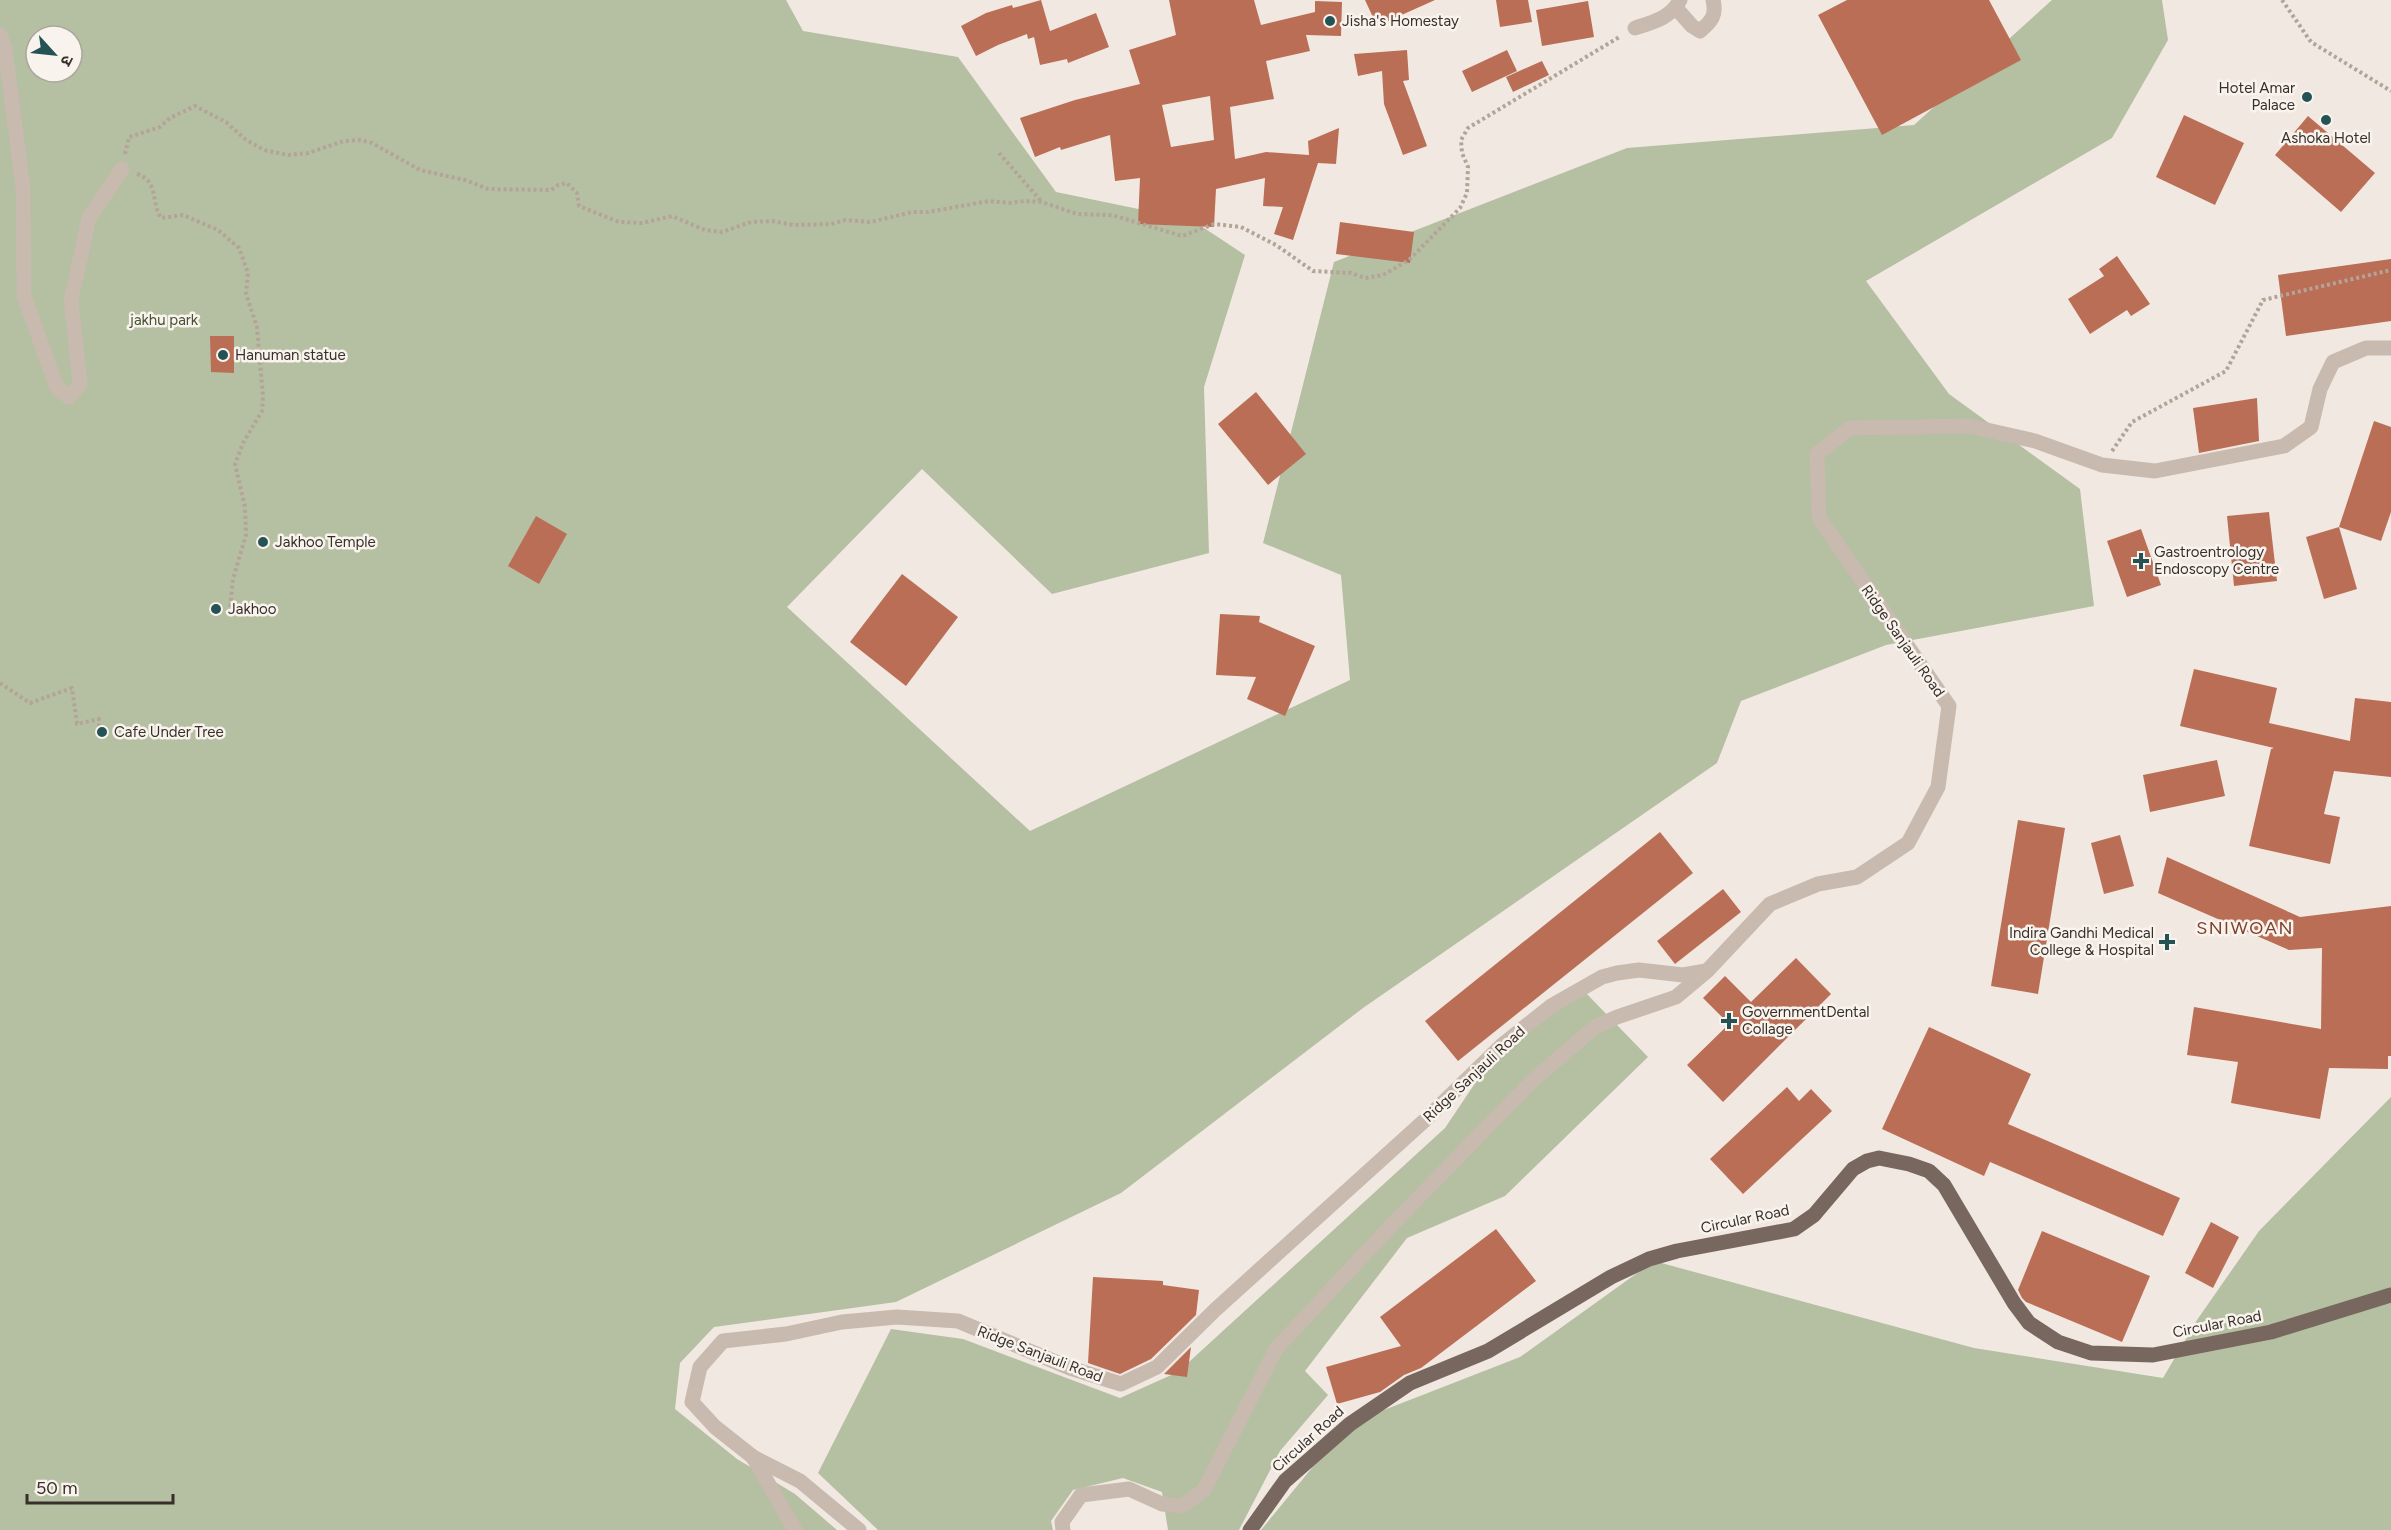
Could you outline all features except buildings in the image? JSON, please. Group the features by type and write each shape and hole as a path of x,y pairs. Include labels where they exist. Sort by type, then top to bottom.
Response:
{"main road":[{"name":"Circular Road","path":"1250,1530 1285,1481 1350,1424 1410,1383 1488,1351 1611,1277 1649,1259 1677,1251 1794,1229 1814,1215 1853,1169 1879,1158 1929,1171 1944,1185 1995,1272 2029,1323 2058,1342 2091,1353 2154,1355 2271,1332 2391,1295"}],"street":[{"path":"1635,28 1665,17 1678,4 1692,26 1700,31 1712,20 1713,0"},
{"path":"0,35 5,48 23,188 24,296 57,388 69,397 80,384 71,300 86,229 89,218 122,169"},
{"name":"Ridge Sanjauli Road","path":"859,1530 800,1481 753,1457 715,1427 692,1402 700,1366 723,1341 786,1334 842,1322 886,1318 958,1322 1070,1368 1121,1384 1157,1367 1215,1310 1424,1121 1502,1045 1551,1006 1602,977 1617,973 1639,970 1683,975 1707,970 1770,904 1818,884 1857,877 1908,843 1938,787 1949,706 1820,518 1817,454 1850,428 1969,426 2035,441 2102,465 2155,471 2284,446 2311,427 2320,389 2333,362 2366,348 2391,348"},
{"path":"1063,1530 1062,1522 1081,1495 1129,1489 1162,1504 1182,1506 1204,1490 1275,1349 1384,1233 1532,1081 1581,1038 1595,1027 1617,1017 1676,997 1707,970"},
{"path":"753,1457 795,1530"}],"path":[{"path":"2282,0 2311,42 2391,91"},
{"path":"230,609 233,579 246,535 244,507 235,464 243,443 262,411 263,397 257,327 246,294 248,273 239,248 218,230 183,215 161,218 155,209 154,188 143,176 122,169 129,137 160,127 170,117 195,106 226,122 245,139 264,150 288,156 308,153 344,141 360,140 372,143 420,170 465,180 488,189 551,190 567,183 577,193 579,206 619,222 642,223 672,216 705,230 722,232 751,222 772,221 794,225 831,224 845,220 871,222 912,212 928,212 989,201 1042,202 1077,214 1112,215 1182,236 1214,224 1241,227 1276,245 1313,271 1351,273 1365,278 1383,275 1409,260 1460,208 1467,193 1468,168 1462,153 1461,140 1468,128 1591,52 1635,28"},
{"path":"999,153 1042,202"},
{"path":"2102,465 2132,422 2226,370 2262,300 2391,270"},
{"path":"0,683 30,703 72,688 77,724 99,719 99,727"}],"green space":[{"name":"jakhu park","path":"0,0 786,0 803,31 958,57 1056,192 1192,220 1245,255 1204,387 1209,553 1052,594 922,469 787,607 1030,831 1350,680 1341,575 1263,543 1334,262 1627,148 1914,125 2052,0 2162,0 2168,40 2112,138 1866,281 1949,394 2080,489 2094,606 1886,645 1741,701 1717,763 1363,1008 1121,1193 896,1302 714,1327 680,1363 675,1409 737,1459 795,1494 837,1530 0,1530"},
{"path":"1584,991 1648,1057 1505,1196 1407,1238 1305,1371 1328,1395 1280,1451 1239,1530 1168,1530 1162,1492 1123,1478 1073,1490 1051,1521 1053,1530 878,1530 818,1473 891,1329 963,1339 1120,1398 1178,1372 1445,1128 1506,1037"},
{"path":"2391,1097 2391,1530 1261,1530 1348,1424 1520,1357 1654,1261 1974,1348 2163,1378 2197,1320 2259,1231"}],"place":[{"name":"Jisha's Homestay","path":"1330,21"},
{"name":"Hotel Amar Palace","path":"2307,97"},
{"name":"Ashoka Hotel","path":"2326,120"},
{"name":"Hanuman statue","path":"223,355"},
{"name":"Jakhoo Temple","path":"263,542"},
{"name":"Gastroentrology Endoscopy Centre","path":"2141,561"},
{"name":"Jakhoo","path":"216,609"},
{"name":"Cafe Under Tree","path":"102,732"},
{"name":"Indira Gandhi Medical College & Hospital","path":"2167,942"},
{"name":"GovernmentDental Collage","path":"1729,1021"}],"district":[{"name":"SNIWOAN","path":"2245,928"}]}
